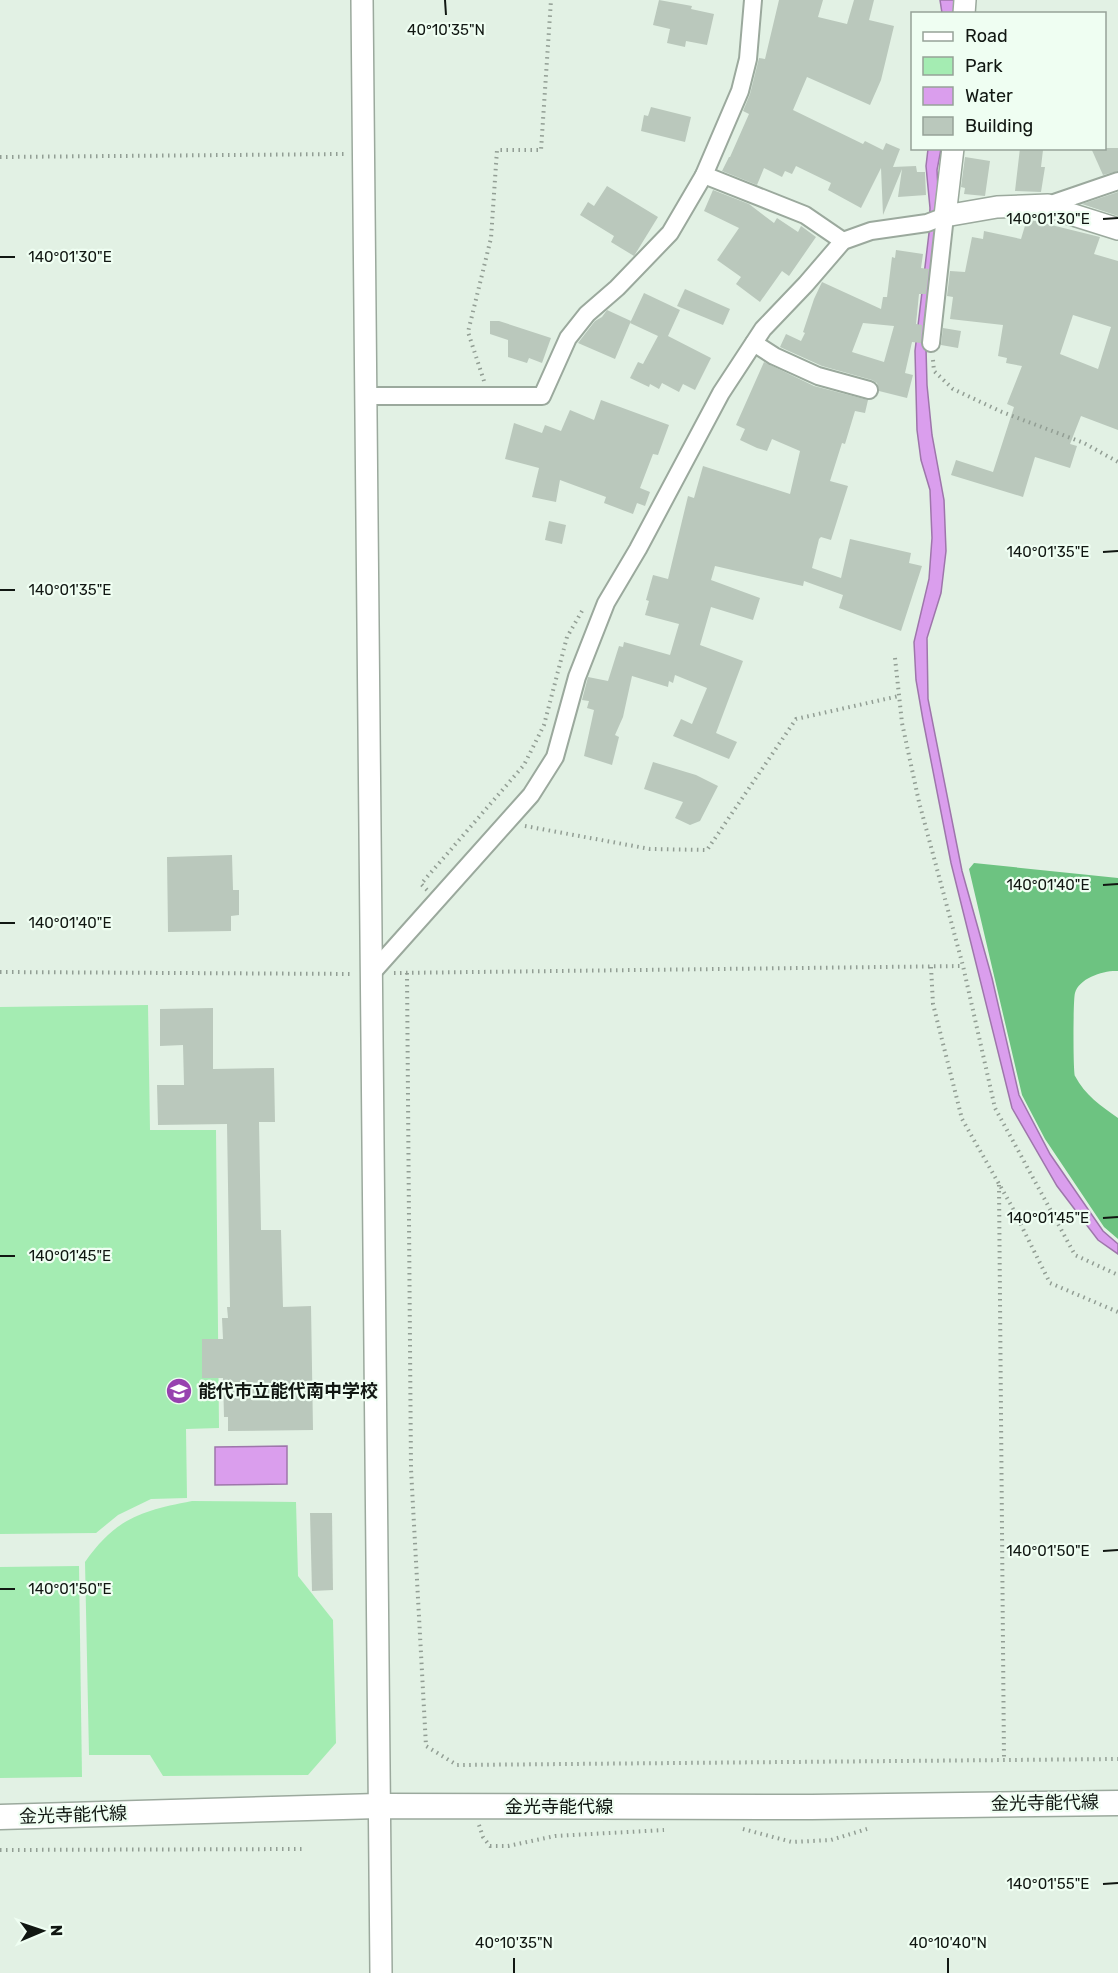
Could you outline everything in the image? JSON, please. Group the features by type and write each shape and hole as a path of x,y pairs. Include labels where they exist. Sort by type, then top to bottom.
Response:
{"main road":[{"name":"金光寺能代線","path":"0,1817 378,1806 812,1807 1118,1803"}],"street":[{"path":"362,0 381,1973"},
{"path":"367,396 542,396 568,338 587,314 617,288 670,233 704,175 740,91 748,58 753,0"},
{"path":"931,343 936,219 953,150"},
{"path":"704,175 805,215 843,241"},
{"path":"370,974 531,795 555,757 577,678 606,603 638,549 721,393 763,329 843,241 871,231 997,207 1048,205 1118,181"},
{"path":"1048,205 1118,229"},
{"path":"754,343 774,356 818,376 870,390"}],"path":[{"path":"489,396 468,332 491,238 496,150 541,150 551,0"},
{"path":"0,157 363,154"},
{"path":"931,343 934,371 953,389 1002,412 1084,443 1118,462"},
{"path":"437,901 421,884 524,765 543,725 567,637 585,606"},
{"path":"895,658 902,723 919,802 963,966 995,1107 1075,1255 1118,1275"},
{"path":"507,823 650,849 707,850 796,719 899,696"},
{"path":"0,972 370,974 963,966"},
{"path":"931,967 933,1004 962,1119 1050,1283 1118,1312"},
{"path":"407,973 411,1469 426,1746 457,1765 1118,1759"},
{"path":"999,1185 1004,1760"},
{"path":"473,1807 483,1837 490,1846 508,1846 555,1836 675,1829"},
{"path":"736,1827 792,1842 831,1840 871,1827"},
{"path":"0,1850 303,1849"}],"green space":[{"path":"974,863 1118,878 1118,971 1093,976 1077,988 1074,998 1074,1062 1075,1076 1079,1083 1118,1118 1118,1239 1104,1227 1045,1139 1022,1095 969,869"},
{"path":"148,1005 150,1130 216,1130 219,1428 186,1429 187,1498 151,1499 118,1515 96,1533 0,1534 0,1007"},
{"path":"192,1501 296,1502 298,1576 333,1620 336,1743 308,1775 163,1776 150,1755 89,1755 85,1562 108,1535 131,1519 144,1513"},
{"path":"79,1566 82,1777 0,1778 0,1567"}],"water":[{"path":"940,0 954,0 954,12 942,12"},
{"path":"928,150 941,150 937,170 939,209 926,348 932,435 944,500 946,551 941,593 927,638 928,699 962,871 992,978 1019,1095 1050,1154 1103,1231 1118,1244 1118,1254 1098,1240 1057,1186 1012,1108 951,863 923,720 916,680 914,642 929,579 932,538 930,490 921,460 917,430 915,351 929,233 930,208 926,166"},
{"path":"287,1446 287,1484 215,1485 215,1447"}],"building":[{"path":"659,0 692,6 691,9 714,14 707,45 686,41 685,47 667,43 670,29 653,25"},
{"path":"779,0 823,0 818,17 847,24 854,0 874,0 869,20 894,26 881,80 870,105 807,77 793,110 863,144 865,141 883,150 886,143 900,149 893,167 916,166 917,172 925,172 926,195 898,197 902,169 883,215 881,168 861,208 828,190 831,183 796,166 792,174 785,171 782,177 764,168 757,185 722,171 749,114 743,111 759,58 765,59"},
{"path":"651,107 691,117 685,142 641,131 644,115 648,116"},
{"path":"1118,148 1118,171 1103,175 1092,150"},
{"path":"1020,150 1043,150 1041,167 1045,167 1041,192 1015,191"},
{"path":"965,157 990,161 985,196 964,194 965,188 961,187"},
{"path":"607,186 658,217 634,256 611,242 614,236 580,215 588,202 594,206"},
{"path":"713,190 749,204 774,223 777,218 798,232 801,226 816,237 789,276 782,271 760,302 736,284 741,277 717,260 739,228 704,211"},
{"path":"1118,192 1118,216 1082,204"},
{"path":"1027,219 1100,237 1094,254 1118,261 1118,430 1081,416 1070,444 1077,446 1070,468 1035,457 1023,497 951,475 956,460 993,472 1014,407 1007,404 1022,366 1006,363 1007,358 998,356 1003,325 950,319 953,297 947,296 950,271 965,272 972,237 983,239 984,231 1021,239","holes":["1073,315 1111,327 1098,369 1060,354"]},
{"path":"896,250 923,254 921,268 929,269 926,294 919,294 916,324 922,325 921,343 912,342 905,373 913,375 907,398 879,391 877,383 872,380 822,366 780,347 786,334 801,341 814,299 822,282 881,309 883,297 887,297 892,257 895,258","holes":["863,323 894,326 884,362 852,352"]},
{"path":"685,289 730,309 723,325 677,306"},
{"path":"644,293 680,310 668,336 711,358 695,390 683,384 679,392 662,383 659,389 630,378 638,362 643,364 658,336 630,323"},
{"path":"607,310 631,321 615,359 578,343"},
{"path":"490,321 499,321 551,338 542,363 529,358 527,363 508,357 508,340 490,334"},
{"path":"943,328 961,331 958,348 941,345"},
{"path":"764,362 814,386 868,400 865,413 855,411 845,444 842,443 830,481 848,486 831,540 821,537 819,539 812,568 841,578 850,539 911,553 909,563 922,566 901,631 839,608 843,595 804,581 803,586 715,566 711,580 760,598 753,620 711,607 700,645 743,661 716,733 737,742 729,759 673,736 681,719 692,724 707,688 675,675 673,683 669,681 668,687 632,676 623,717 615,735 619,737 612,765 584,756 594,710 587,708 589,701 582,700 588,677 608,681 619,646 623,647 624,642 670,655 679,624 645,615 649,601 646,600 653,575 668,579 688,496 694,498 703,466 790,494 800,451 772,439 767,451 757,448 740,440 745,429 736,425"},
{"path":"601,400 669,425 658,455 653,454 640,488 650,492 645,506 637,503 633,514 604,503 606,497 560,480 556,502 532,497 539,468 505,459 514,423 542,433 545,425 561,431 570,410 594,420"},
{"path":"549,521 566,525 562,544 545,540"},
{"path":"653,762 696,775 718,786 700,821 690,825 675,818 683,802 644,789"},
{"path":"232,855 233,890 239,890 239,915 231,916 231,931 168,932 167,857"},
{"path":"213,1008 213,1069 274,1068 275,1122 259,1122 261,1230 281,1230 283,1307 311,1306 313,1430 228,1431 228,1417 224,1417 223,1378 202,1378 202,1339 223,1339 222,1318 228,1318 227,1307 230,1307 227,1124 158,1125 157,1085 184,1085 183,1045 160,1046 160,1009"},
{"path":"310,1513 332,1513 333,1590 312,1591"}],"place":[{"name":"能代市立能代南中学校","path":"179,1391"}]}
